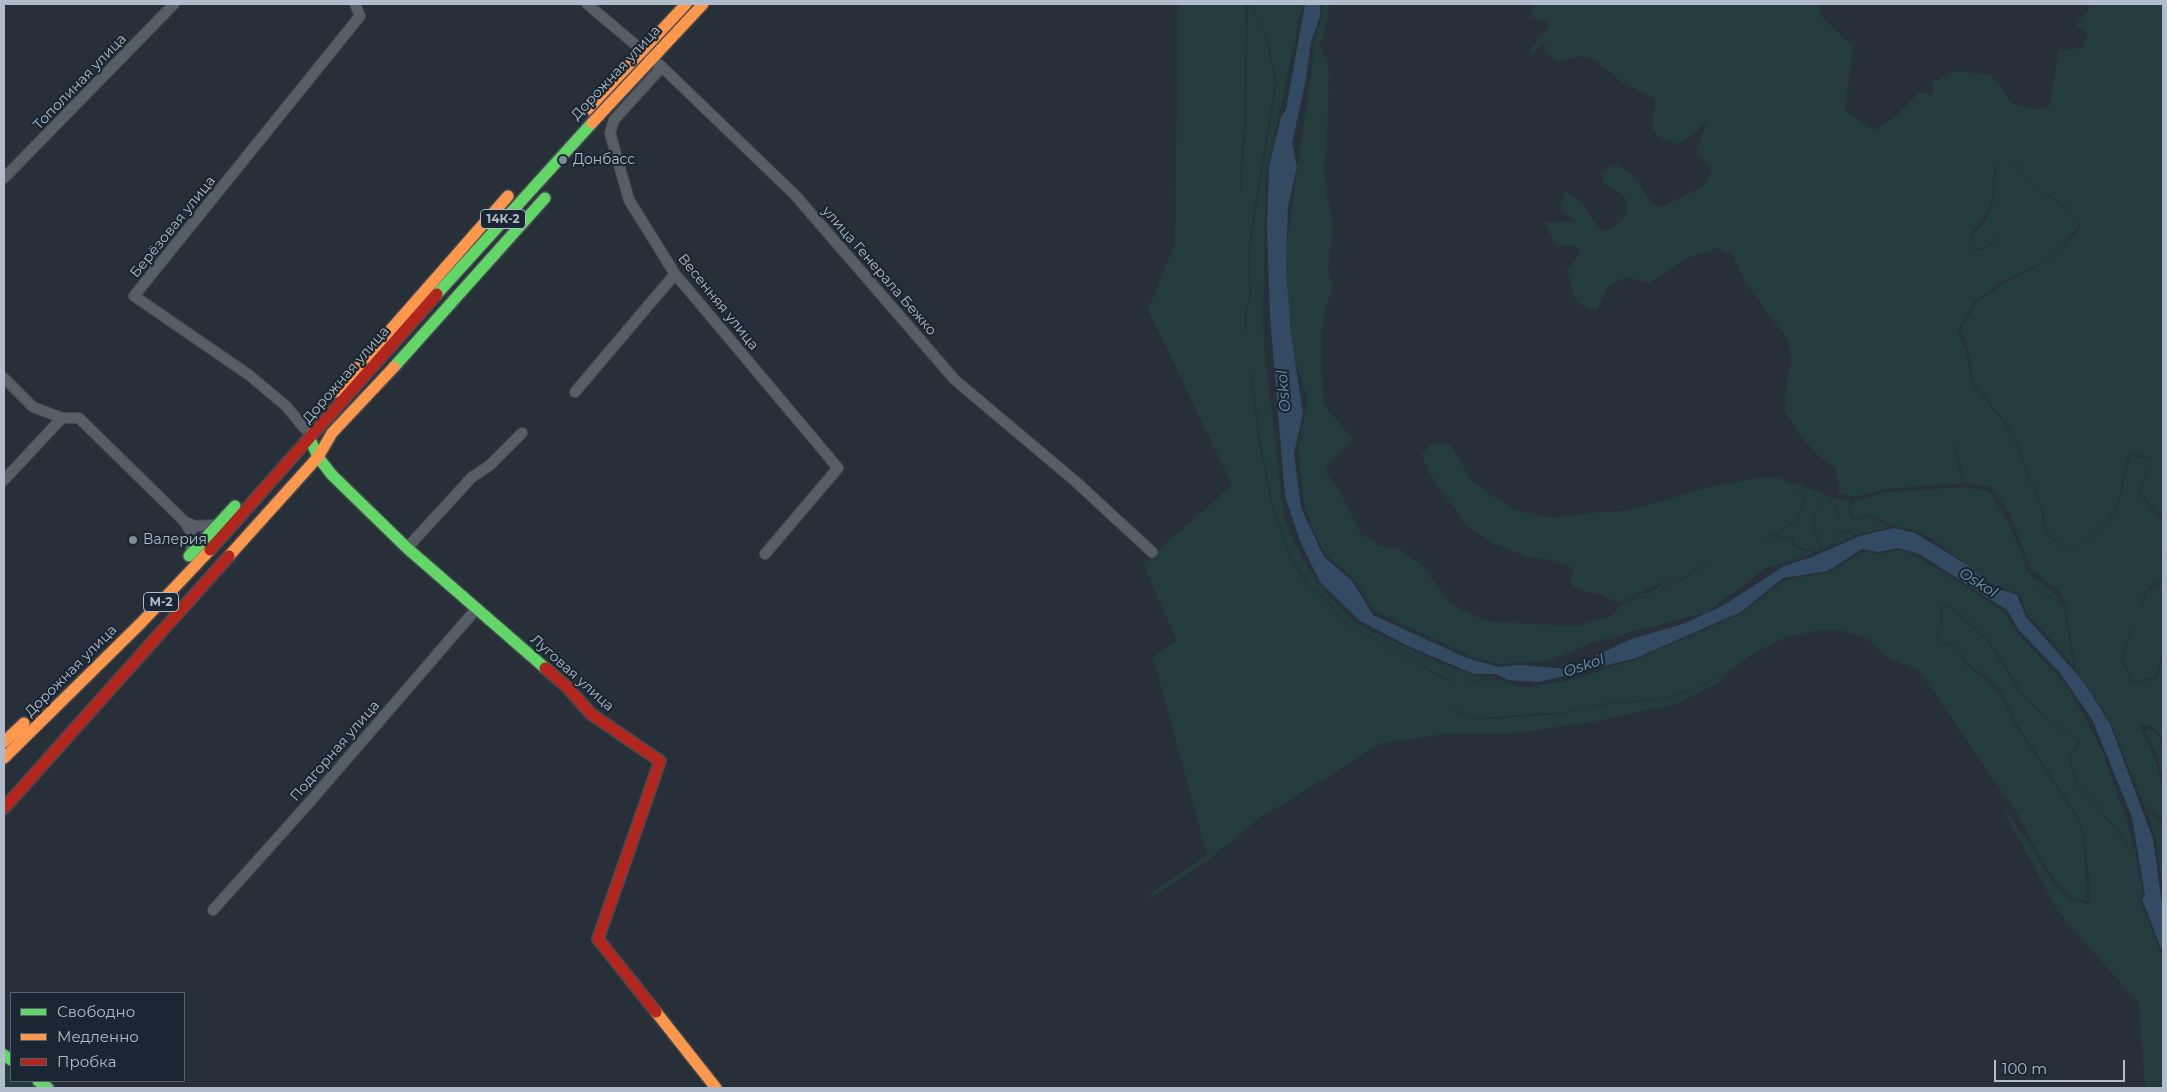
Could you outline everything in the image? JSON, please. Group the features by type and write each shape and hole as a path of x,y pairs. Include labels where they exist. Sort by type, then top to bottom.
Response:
{"main road":[{"name":"Дорожная улица","path":"4,758 141,623 310,440 518,202 686,4"},
{"name":"Дорожная улица","path":"576,121 646,53 702,4"},
{"name":"Дорожная улица","path":"4,742 130,619 218,525 517,186"},
{"name":"Дорожная улица","path":"4,808 318,456 332,433 441,316 545,198"},
{"name":"Луговая улица","path":"310,440 318,456 332,475 407,548 567,687 591,714 660,761 598,939 716,1088"}],"street":[{"name":"Тополиная улица","path":"4,178 174,4"},
{"name":"Берёзовая улица","path":"305,428 286,406 249,376 134,296 360,16 355,4"},
{"name":"улица Генерала Бежко","path":"587,4 662,67 795,195 955,380 1075,481 1152,552"},
{"name":"Весенняя улица","path":"662,67 614,120 610,133 629,200 675,274 838,468 765,554"},
{"path":"575,392 675,274"},
{"path":"4,378 33,407 62,418 79,418 184,522 191,532 190,554"},
{"path":"4,480 62,418"},
{"path":"407,548 472,478 490,466 522,433"},
{"path":"184,522 195,526 218,525"},
{"name":"Подгорная улица","path":"212,910 308,804 477,608"}],"green space":[{"path":"1178,4 1246,4 1244,125 1240,199 1246,124 1248,4 1252,4 1255,15 1265,32 1275,82 1248,250 1249,295 1244,319 1247,336 1246,318 1251,295 1249,250 1277,82 1266,32 1255,14 1255,4 1303,4 1266,175 1263,319 1265,356 1284,516 1293,540 1306,564 1330,597 1353,620 1369,630 1455,669 1476,676 1495,677 1462,683 1496,679 1518,686 1467,685 1529,687 1572,680 1639,658 1742,613 1785,580 1830,572 1863,551 1878,554 1897,550 1914,554 2005,612 2017,632 2068,687 2102,750 2132,837 2132,855 2134,846 2143,894 2140,899 2163,958 2163,1088 2145,1088 2139,1004 2059,913 1999,802 2031,846 2053,883 2068,898 2089,905 2089,876 2085,841 2079,818 2014,720 2001,691 1984,675 1968,664 1956,647 1941,640 1935,632 1942,626 1942,607 1950,606 1990,645 2024,698 2048,720 2079,741 2068,757 2076,783 2121,836 2132,859 2132,857 2122,835 2077,783 2070,757 2081,741 2048,719 2025,697 1991,644 1951,605 1940,606 1941,625 1934,632 1940,641 1956,648 1967,666 1984,677 2000,693 2013,722 2078,819 2084,841 2087,901 2069,896 2055,881 2033,845 2019,816 1919,671 1888,657 1868,639 1841,630 1815,631 1786,637 1753,654 1723,676 1680,693 1656,699 1600,704 1559,713 1474,719 1444,705 1474,720 1559,714 1600,705 1656,700 1681,694 1720,678 1723,680 1679,703 1602,720 1517,733 1444,734 1382,743 1257,820 1207,861 1146,901 1153,892 1207,855 1153,657 1177,641 1143,564 1230,487 1231,482 1148,310 1175,243","holes":["1250,363 1259,430 1273,508 1292,558 1308,584 1325,597 1345,622 1397,653 1410,657 1437,674 1460,683 1437,676 1410,658 1397,654 1345,623 1324,598 1307,585 1291,559 1272,509 1257,431"]},
{"path":"1322,4 1330,4 1324,33 1319,44 1329,67 1327,143 1324,165 1333,225 1328,270 1333,285 1326,307 1321,338 1323,403 1353,440 1324,469 1342,496 1361,534 1379,546 1399,549 1420,563 1449,601 1465,612 1492,622 1577,626 1612,616 1623,602 1650,597 1683,580 1717,555 1682,579 1651,596 1624,601 1649,592 1682,574 1617,603 1601,594 1583,591 1569,583 1574,571 1567,565 1552,560 1531,558 1488,541 1463,522 1430,474 1421,454 1433,443 1450,445 1471,479 1485,491 1513,509 1536,516 1556,518 1600,512 1627,511 1710,487 1759,478 1778,478 1796,486 1805,502 1796,519 1778,533 1761,538 1779,534 1797,519 1806,502 1797,486 1790,481 1833,498 1853,501 1847,507 1854,521 1868,516 1890,527 1856,535 1848,529 1843,532 1832,527 1843,533 1848,531 1855,536 1822,550 1814,525 1818,502 1830,500 1839,515 1833,525 1840,515 1831,499 1818,501 1813,525 1821,550 1815,552 1794,545 1792,537 1773,537 1751,548 1773,538 1791,538 1793,547 1814,553 1765,569 1707,612 1594,642 1548,661 1499,664 1474,658 1373,610 1356,581 1325,554 1313,531 1304,506 1298,448 1308,399 1290,346 1285,255 1313,60 1313,42 1322,16"},
{"path":"1535,4 1820,4 1821,16 1853,46 1845,110 1853,117 1876,130 1899,113 1919,92 1933,95 1933,82 1956,71 1991,75 2013,104 2037,110 2049,107 2059,50 2081,48 2087,32 2075,27 2091,4 2163,4 2163,516 2155,510 2140,491 2153,458 2129,453 2116,510 2088,539 2070,552 2047,533 2042,508 2015,439 2004,420 1973,383 1970,357 1961,329 1976,303 2006,282 2037,266 2060,251 2081,225 2067,207 2032,185 2015,161 2005,159 2015,162 2031,185 2066,208 2080,224 2059,251 2037,265 2005,280 1975,301 1958,329 1967,355 1972,384 2003,421 2014,439 2041,508 2045,533 2070,553 2088,540 2117,511 2130,455 2152,460 2138,492 2163,521 2163,551 2161,553 2163,582 2154,583 2145,591 2139,614 2121,657 2131,683 2157,679 2163,657 2163,738 2150,725 2139,726 2154,756 2163,786 2163,820 2144,806 2110,721 2076,670 2066,608 2060,592 2031,569 2009,513 1991,487 1964,483 1959,458 1952,440 1963,483 1886,489 1855,497 1839,493 1836,468 1819,456 1800,436 1784,411 1787,378 1791,368 1789,342 1745,282 1733,255 1717,248 1686,258 1651,283 1626,277 1608,287 1597,311 1578,303 1573,293 1567,270 1580,253 1577,246 1557,246 1544,223 1575,221 1560,208 1565,191 1582,203 1600,231 1610,230 1626,216 1626,199 1603,182 1601,172 1619,164 1638,181 1652,204 1663,207 1702,187 1710,175 1711,168 1696,153 1708,121 1686,140 1677,144 1658,137 1652,130 1655,99 1620,81 1595,60 1580,56 1561,62 1544,51 1545,41 1531,55 1530,49 1549,26 1546,21 1530,17","holes":["2001,157 1996,166 1992,208 1983,224 1971,237 1973,248 1984,248 2000,235 2001,230 2001,235 1985,249 1973,249 1970,236 1991,207 1995,166"]},
{"path":"1964,487 1983,496 1966,487 1989,491 2005,516 2021,551 2026,571 2057,596 2063,605 2018,578 2064,607 2074,668 2056,645 2027,615 2020,594 1993,585 1931,538 1910,529 1892,526 1869,514 1855,520 1849,507 1856,501 1886,492"},
{"path":"2163,584 2163,653 2156,677 2132,682 2123,657 2147,592 2155,585"},
{"path":"2151,729 2163,741 2163,781 2157,755 2145,731"},
{"path":"2146,809 2163,823 2163,893 2156,840"},
{"path":"4,1065 10,1068 10,1082 29,1082 36,1088 4,1088"}],"water":[{"name":"Oskol","path":"1305,4 1320,4 1320,16 1311,42 1306,79 1292,143 1297,167 1288,206 1286,268 1291,335 1303,414 1294,453 1301,508 1324,557 1352,581 1373,615 1467,658 1499,667 1519,665 1568,669 1631,639 1683,624 1724,605 1784,566 1812,557 1860,536 1894,528 1915,533 1967,565 1995,588 2017,595 2026,617 2083,681 2110,724 2153,839 2163,911 2163,953 2142,899 2145,895 2132,817 2092,719 2060,673 2019,630 2007,610 1919,554 1898,548 1878,552 1862,549 1828,571 1783,578 1741,612 1636,658 1539,682 1508,680 1496,674 1474,674 1410,647 1360,621 1320,582 1300,541 1285,496 1270,316 1267,227 1269,166 1281,117 1286,110"}],"traffic: fast":[{"path":"437,294 592,123"},
{"path":"394,367 545,198"},
{"path":"310,439 318,457 332,475 407,548 545,668"},
{"path":"189,556 235,506"},
{"path":"4,1055 10,1059"},
{"path":"39,1082 48,1088"}],"traffic: slow":[{"path":"587,110 686,4"},
{"path":"592,123 703,4"},
{"path":"336,392 508,196"},
{"path":"229,556 318,457 332,433 394,367"},
{"path":"4,758 141,623 210,550"},
{"path":"4,742 24,723"},
{"path":"656,1012 716,1088"}],"traffic: jam":[{"path":"210,550 437,294"},
{"path":"4,808 229,556"},
{"path":"545,668 567,687 591,714 660,761 598,939 656,1012"}],"place":[{"name":"Донбасс","path":"563,160"},
{"name":"Валерия","path":"133,540"}]}
